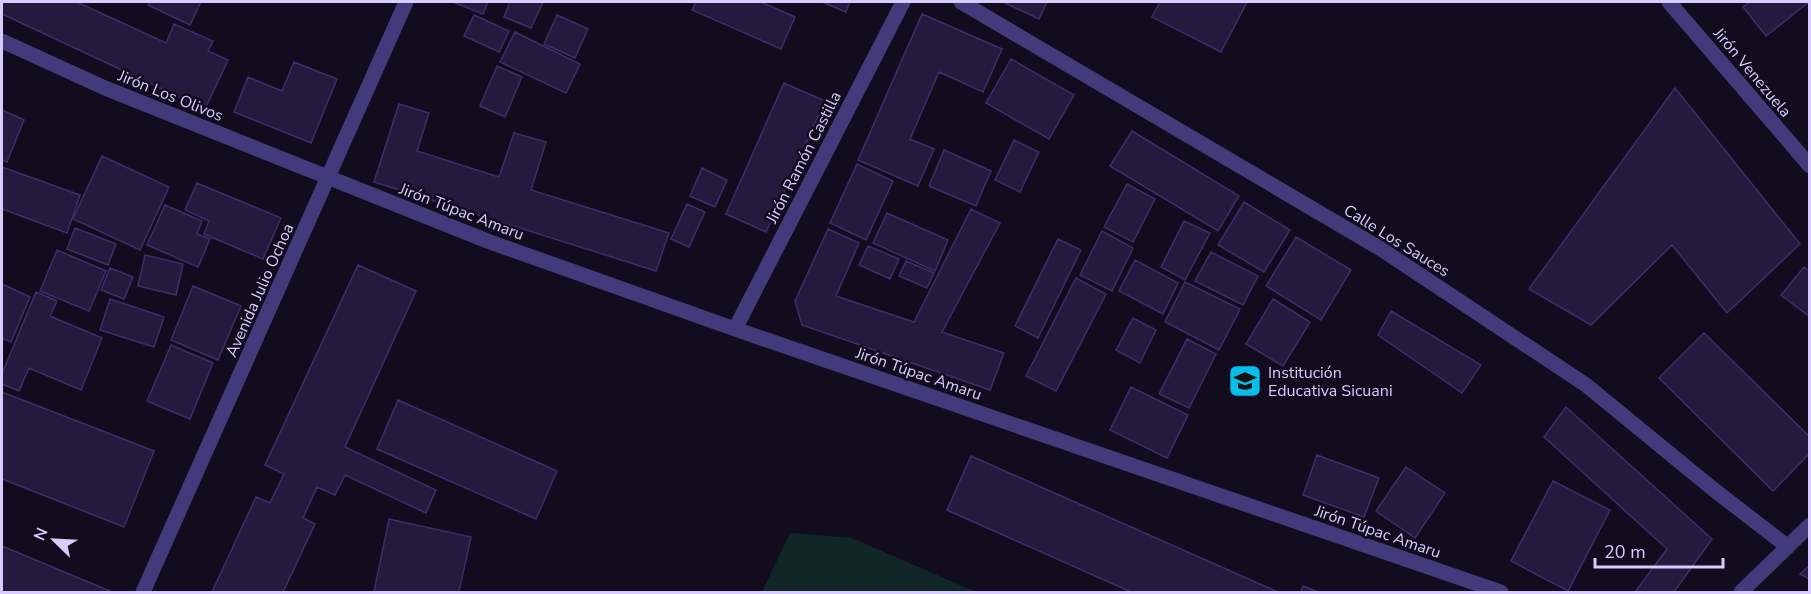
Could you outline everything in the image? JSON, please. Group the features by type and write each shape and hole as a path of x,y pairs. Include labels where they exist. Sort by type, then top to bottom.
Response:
{"street":[{"name":"Avenida Julio Ochoa","path":"143,592 406,2"},
{"name":"Jirón Ramón Castilla","path":"735,329 903,2"},
{"name":"Calle Los Sauces","path":"961,2 1381,249 1586,385 1788,547"},
{"name":"Jirón Venezuela","path":"1669,2 1809,166"},
{"name":"Jirón Los Olivos","path":"2,41 105,88 329,177"},
{"name":"Jirón Túpac Amaru","path":"329,177 490,242 735,329 1501,592"},
{"path":"1741,592 1809,525"}],"green space":[{"path":"790,533 852,538 976,592 762,592"}],"building":[{"path":"2,2 77,2 166,43 174,24 213,41 208,51 228,60 205,109 2,14"},
{"path":"150,2 201,2 190,25 148,5"},
{"path":"453,2 488,2 483,14"},
{"path":"510,2 543,2 531,28 504,17"},
{"path":"696,2 761,2 795,17 781,49 692,10"},
{"path":"822,2 850,2 846,12"},
{"path":"1003,2 1047,2 1039,19"},
{"path":"1160,2 1247,2 1221,52 1152,17"},
{"path":"1750,2 1809,2 1766,36 1743,7"},
{"path":"922,14 1002,49 983,92 939,72 910,139 934,149 918,186 858,160"},
{"path":"474,15 509,31 499,52 464,36"},
{"path":"557,15 588,29 575,58 544,44"},
{"path":"515,32 580,64 566,93 500,62"},
{"path":"1011,59 1074,95 1049,139 986,103"},
{"path":"294,62 337,79 311,143 234,112 248,77 282,91"},
{"path":"497,66 522,77 505,117 480,106"},
{"path":"784,83 825,101 766,232 726,214"},
{"path":"1675,88 1800,244 1727,313 1672,245 1591,325 1529,289"},
{"path":"399,104 429,113 417,151 499,177 514,133 546,142 531,190 669,233 656,271 374,182"},
{"path":"2,110 24,120 7,162 2,160"},
{"path":"1132,131 1239,196 1218,231 1110,166"},
{"path":"1014,140 1039,152 1020,192 995,180"},
{"path":"944,150 991,171 976,206 929,186"},
{"path":"102,156 169,187 140,250 73,219"},
{"path":"857,164 893,181 866,240 830,223"},
{"path":"2,167 80,195 67,233 2,209"},
{"path":"702,168 727,180 715,207 690,196"},
{"path":"197,183 281,218 263,259 204,234 209,221 185,210"},
{"path":"1127,184 1155,199 1133,242 1104,227"},
{"path":"1244,202 1290,230 1264,272 1218,245"},
{"path":"687,204 705,212 689,247 671,239"},
{"path":"165,205 202,221 197,234 210,239 198,267 147,245"},
{"path":"971,209 1000,223 942,332 1004,353 990,390 802,325 795,301 828,229 859,243 836,296 914,322"},
{"path":"887,213 948,240 935,271 873,243"},
{"path":"1184,221 1210,233 1185,280 1161,267"},
{"path":"75,228 116,244 108,265 67,249"},
{"path":"1102,231 1133,248 1112,291 1080,275"},
{"path":"1296,237 1351,270 1321,320 1266,286"},
{"path":"1058,239 1081,250 1038,338 1015,326"},
{"path":"868,246 899,259 890,279 859,265"},
{"path":"57,250 106,271 89,311 40,291"},
{"path":"1211,252 1258,276 1243,305 1195,281"},
{"path":"145,255 183,264 176,295 138,286"},
{"path":"1135,260 1178,283 1163,314 1119,291"},
{"path":"906,261 934,273 927,288 899,276"},
{"path":"358,265 416,291 345,447 436,490 426,513 345,475 335,495 317,487 303,518 315,524 283,592 212,592 256,497 270,503 284,474 265,465"},
{"path":"1804,267 1810,272 1810,317 1781,295"},
{"path":"110,268 133,277 124,299 101,290"},
{"path":"1076,278 1106,294 1056,391 1026,376"},
{"path":"1185,282 1240,309 1219,350 1165,322"},
{"path":"2,284 30,297 11,342 2,338"},
{"path":"193,286 241,306 218,360 171,340"},
{"path":"36,292 57,301 50,316 102,338 81,390 29,368 19,391 2,384 2,374"},
{"path":"110,299 164,317 154,347 100,330"},
{"path":"1273,299 1310,322 1283,366 1246,344"},
{"path":"1391,311 1481,365 1462,393 1378,335"},
{"path":"1133,318 1156,330 1140,363 1116,350"},
{"path":"1704,333 1810,437 1810,453 1773,491 1659,378"},
{"path":"1187,339 1216,354 1189,408 1159,394"},
{"path":"171,345 213,363 190,419 147,401"},
{"path":"1131,387 1188,415 1167,458 1110,430"},
{"path":"2,392 154,451 124,527 2,479"},
{"path":"398,400 557,471 536,519 377,449"},
{"path":"1566,407 1712,539 1674,592 1635,592 1667,549 1544,437"},
{"path":"1317,455 1379,478 1364,517 1303,495"},
{"path":"971,456 1278,592 1131,592 947,510"},
{"path":"1406,467 1445,493 1415,538 1376,511"},
{"path":"1553,481 1610,510 1568,591 1511,561"},
{"path":"389,519 471,537 459,592 374,592"},
{"path":"2,546 110,591 2,592"},
{"path":"1810,565 1810,579 1800,574"},
{"path":"1303,586 1318,592 1301,592"}],"place":[{"name":"Institución Educativa Sicuani","path":"1245,381"}]}
